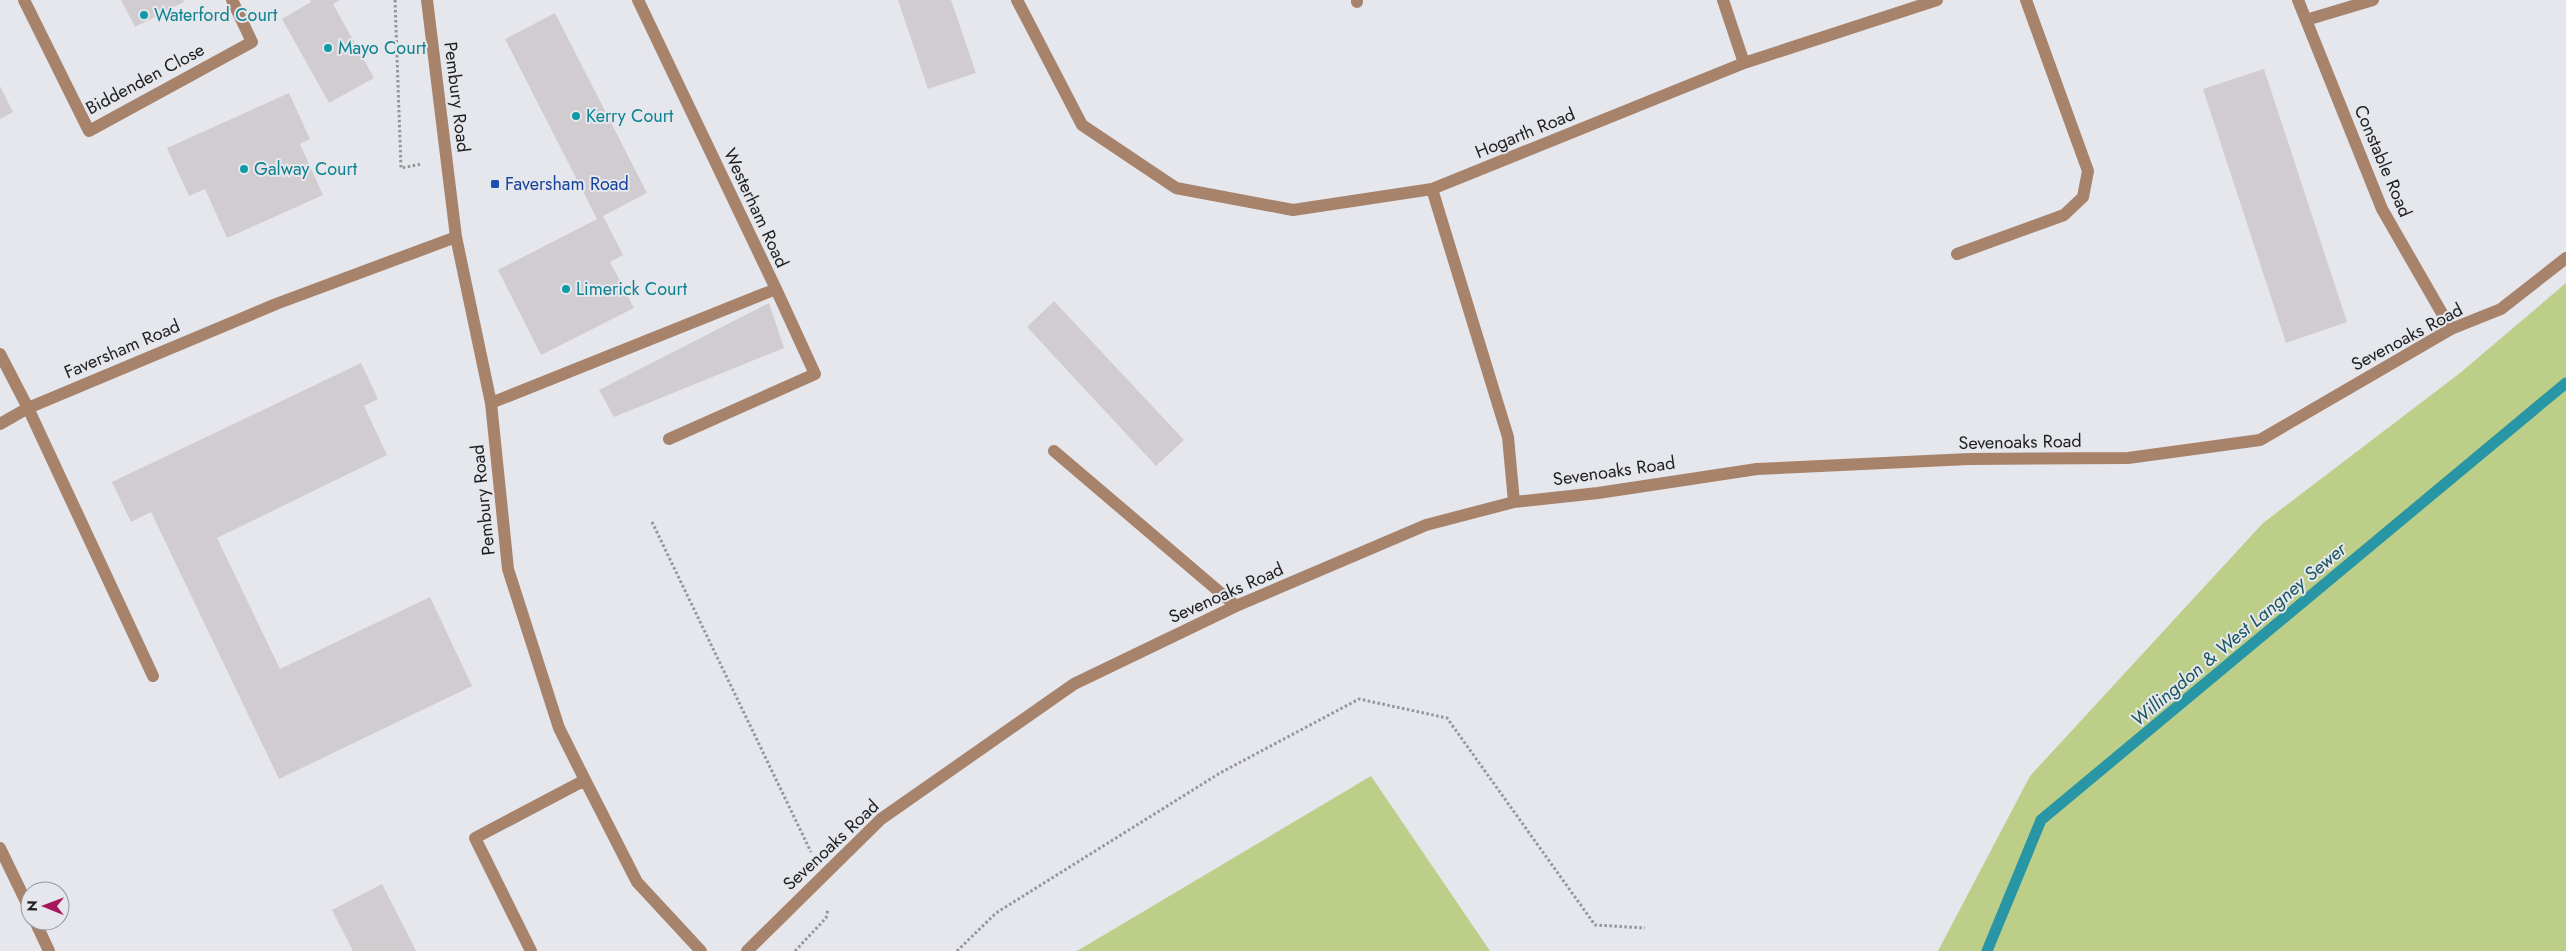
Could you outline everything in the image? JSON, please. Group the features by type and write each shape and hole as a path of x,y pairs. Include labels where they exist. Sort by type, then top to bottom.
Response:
{"street":[{"name":"Biddenden Close","path":"24,0 89,130 252,42 232,0"},
{"name":"Westerham Road","path":"491,403 776,289 638,0"},
{"name":"Hogarth Road","path":"1017,0 1082,126 1176,188 1293,210 1432,189 1744,63 1937,0"},
{"path":"1723,0 1744,63"},
{"path":"1957,254 2064,215 2083,197 2088,171 2026,0"},
{"name":"Constable Road","path":"2298,0 2382,209 2451,328"},
{"path":"2306,20 2373,0"},
{"name":"Pembury Road","path":"428,1 456,237 491,403 508,569 559,728 585,780 637,882 702,951"},
{"path":"1432,189 1508,437 1514,502"},
{"name":"Faversham Road","path":"0,424 28,408 276,304 456,237"},
{"name":"Sevenoaks Road","path":"747,951 881,819 1074,684 1236,606 1426,525 1514,502 1598,493 1757,469 1969,459 2128,458 2260,440 2451,328 2501,309 2566,258"},
{"path":"669,439 815,374 776,289"},
{"path":"0,354 28,408 153,676"},
{"path":"1054,451 1236,606"},
{"path":"531,951 475,838 585,780"},
{"path":"0,848 20,889"},
{"path":"40,931 49,951"}],"path":[{"path":"395,0 401,168 447,158"},
{"path":"652,522 822,876"},
{"path":"957,951 996,913 1013,902 1220,773 1359,699 1447,718 1595,925 1645,928"}],"green space":[{"path":"2566,283 2566,951 1938,951 2030,776 2263,523 2460,373"},
{"path":"1371,776 1490,951 1077,951"}],"building":[{"name":"Waterford Court","path":"121,0 183,0 184,2 135,27"},
{"name":"Mayo Court","path":"310,0 340,0 333,4 374,78 329,103 282,19 311,2"},
{"path":"898,0 951,0 976,73 928,89"},
{"path":"555,13 647,193 603,216 623,255 610,262 634,308 541,355 498,270 597,219 505,39"},
{"path":"2264,69 2347,322 2286,343 2203,89"},
{"path":"0,86 13,112 0,119"},
{"name":"Galway Court","path":"289,93 310,139 300,144 323,195 227,238 205,189 189,196 167,148"},
{"path":"1054,301 1184,440 1156,466 1027,327"},
{"path":"769,303 784,348 614,417 599,390"},
{"path":"361,363 378,399 364,406 387,455 217,538 280,669 430,597 472,686 279,779 151,512 131,522 112,482"},
{"path":"382,884 416,951 353,951 332,910"}],"waterway":[{"name":"Willingdon & West Langney Sewer","path":"1987,951 2041,820 2566,383"}],"place":[{"name":"Waterford Court","path":"144,15"},
{"name":"Mayo Court","path":"328,48"},
{"name":"Kerry Court","path":"576,116"},
{"name":"Galway Court","path":"244,169"},
{"name":"Faversham Road","path":"495,184"},
{"name":"Limerick Court","path":"566,289"}]}
